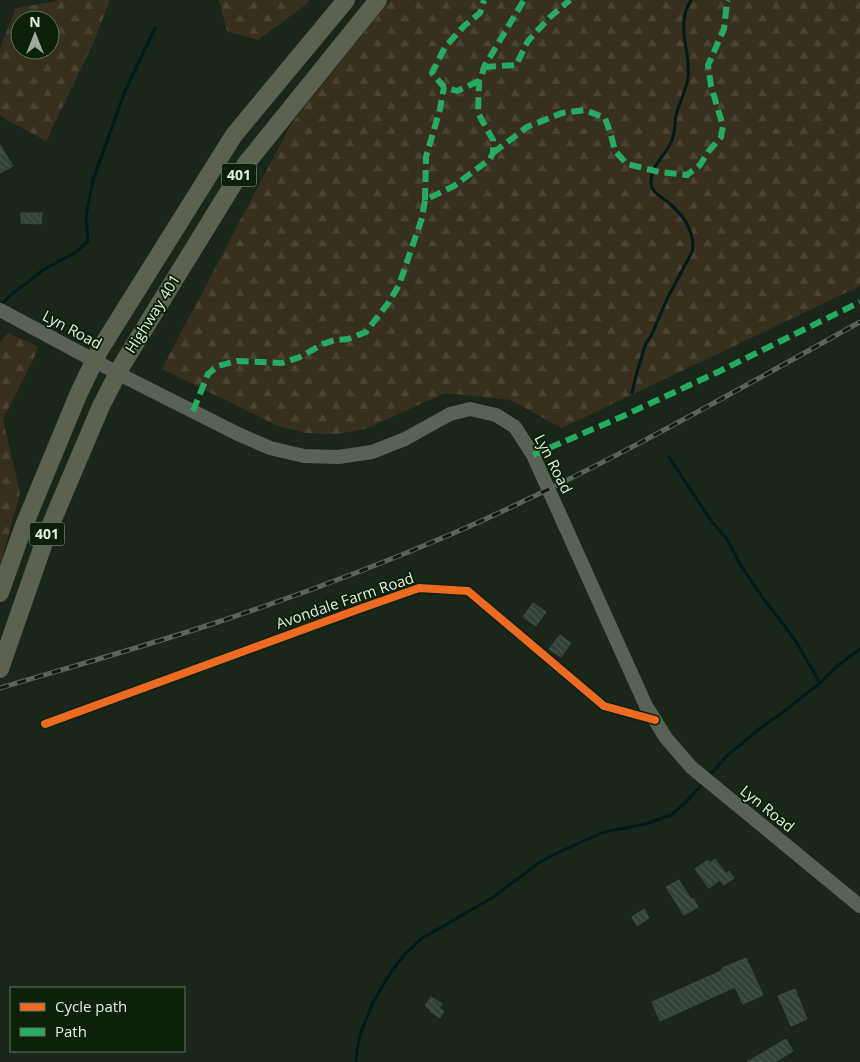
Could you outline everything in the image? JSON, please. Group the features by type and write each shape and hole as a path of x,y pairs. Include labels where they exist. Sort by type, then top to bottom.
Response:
{"highway":[{"name":"Highway 401","path":"0,593 23,528 78,396 99,351 234,135 346,0"},
{"name":"Highway 401","path":"1,667 48,531 101,406 122,365 245,165 378,0"}],"main road":[{"name":"Lyn Road","path":"0,310 123,376 238,434 270,448 304,456 338,457 372,452 405,439 450,414 470,409 496,415 515,427 533,455 642,697 666,738 690,767 860,906"}],"street":[{"name":"Avondale Farm Road","path":"45,724 419,588 468,591 604,706 655,720"}],"green space":[{"path":"56,0 110,0 92,46 46,141 0,116 0,48 10,23 10,60 60,60 60,10 15,10 16,8"},
{"path":"219,0 310,0 258,40 227,31"},
{"path":"390,0 860,0 860,286 562,428 510,400 445,393 365,429 337,434 307,433 278,426 162,369 291,124"},
{"path":"8,333 39,347 3,419 20,493 0,566 0,342"}],"building":[{"path":"0,145 13,166 0,173"},
{"path":"21,213 42,213 41,224 21,223"},
{"path":"533,603 546,612 536,626 523,617"},
{"path":"560,635 571,643 561,657 549,649"},
{"path":"715,859 726,874 729,871 734,878 724,885 720,880 709,888 695,869 708,860 710,863"},
{"path":"679,880 698,907 684,915 666,887"},
{"path":"644,909 649,918 637,926 632,917"},
{"path":"746,958 763,995 743,1004 735,987 660,1021 652,1002"},
{"path":"795,989 807,1019 791,1026 778,996"},
{"path":"431,997 442,1004 439,1008 444,1011 440,1018 425,1006"},
{"path":"786,1039 793,1051 775,1062 747,1062"}],"waterway":[{"path":"632,393 646,343 692,252 692,238 688,225 674,208 654,191 651,185 654,169 671,143 676,115 687,83 689,70 684,22 685,12 691,0"},
{"path":"0,306 43,270 76,252 88,241 86,216 93,180 125,91 155,28"},
{"path":"669,457 712,522 727,539 741,566 763,598 795,640 820,683"},
{"path":"708,777 727,756 759,729 786,710 860,649"},
{"path":"356,1062 360,1035 373,1002 391,972 405,954 421,939 492,898 540,862 557,853 604,832 645,824 671,815 704,782"}],"railway":[{"path":"0,688 243,614 424,546 558,485 609,459 860,322"}],"marked path":[{"path":"479,81 457,91 444,87 432,73 445,47 464,26 480,13 484,0"},
{"path":"193,411 208,374 218,366 237,361 282,363 300,357 323,344 335,340 348,339 366,332 389,302 399,285 422,218 425,200 454,186 490,159 493,153 493,140 478,113 479,81 484,67 524,0"},
{"path":"484,67 516,65 528,41 550,17 570,0"},
{"path":"493,153 527,127 562,113 585,110 605,118 615,151 627,164 659,172 687,175 700,165 721,137 723,126 711,86 708,65 724,29 728,0"},
{"path":"425,200 426,157 440,109 444,87"},
{"path":"533,455 720,371 860,302"}],"cycle path":[{"path":"45,724 419,588 468,591 604,706 655,720"}]}
